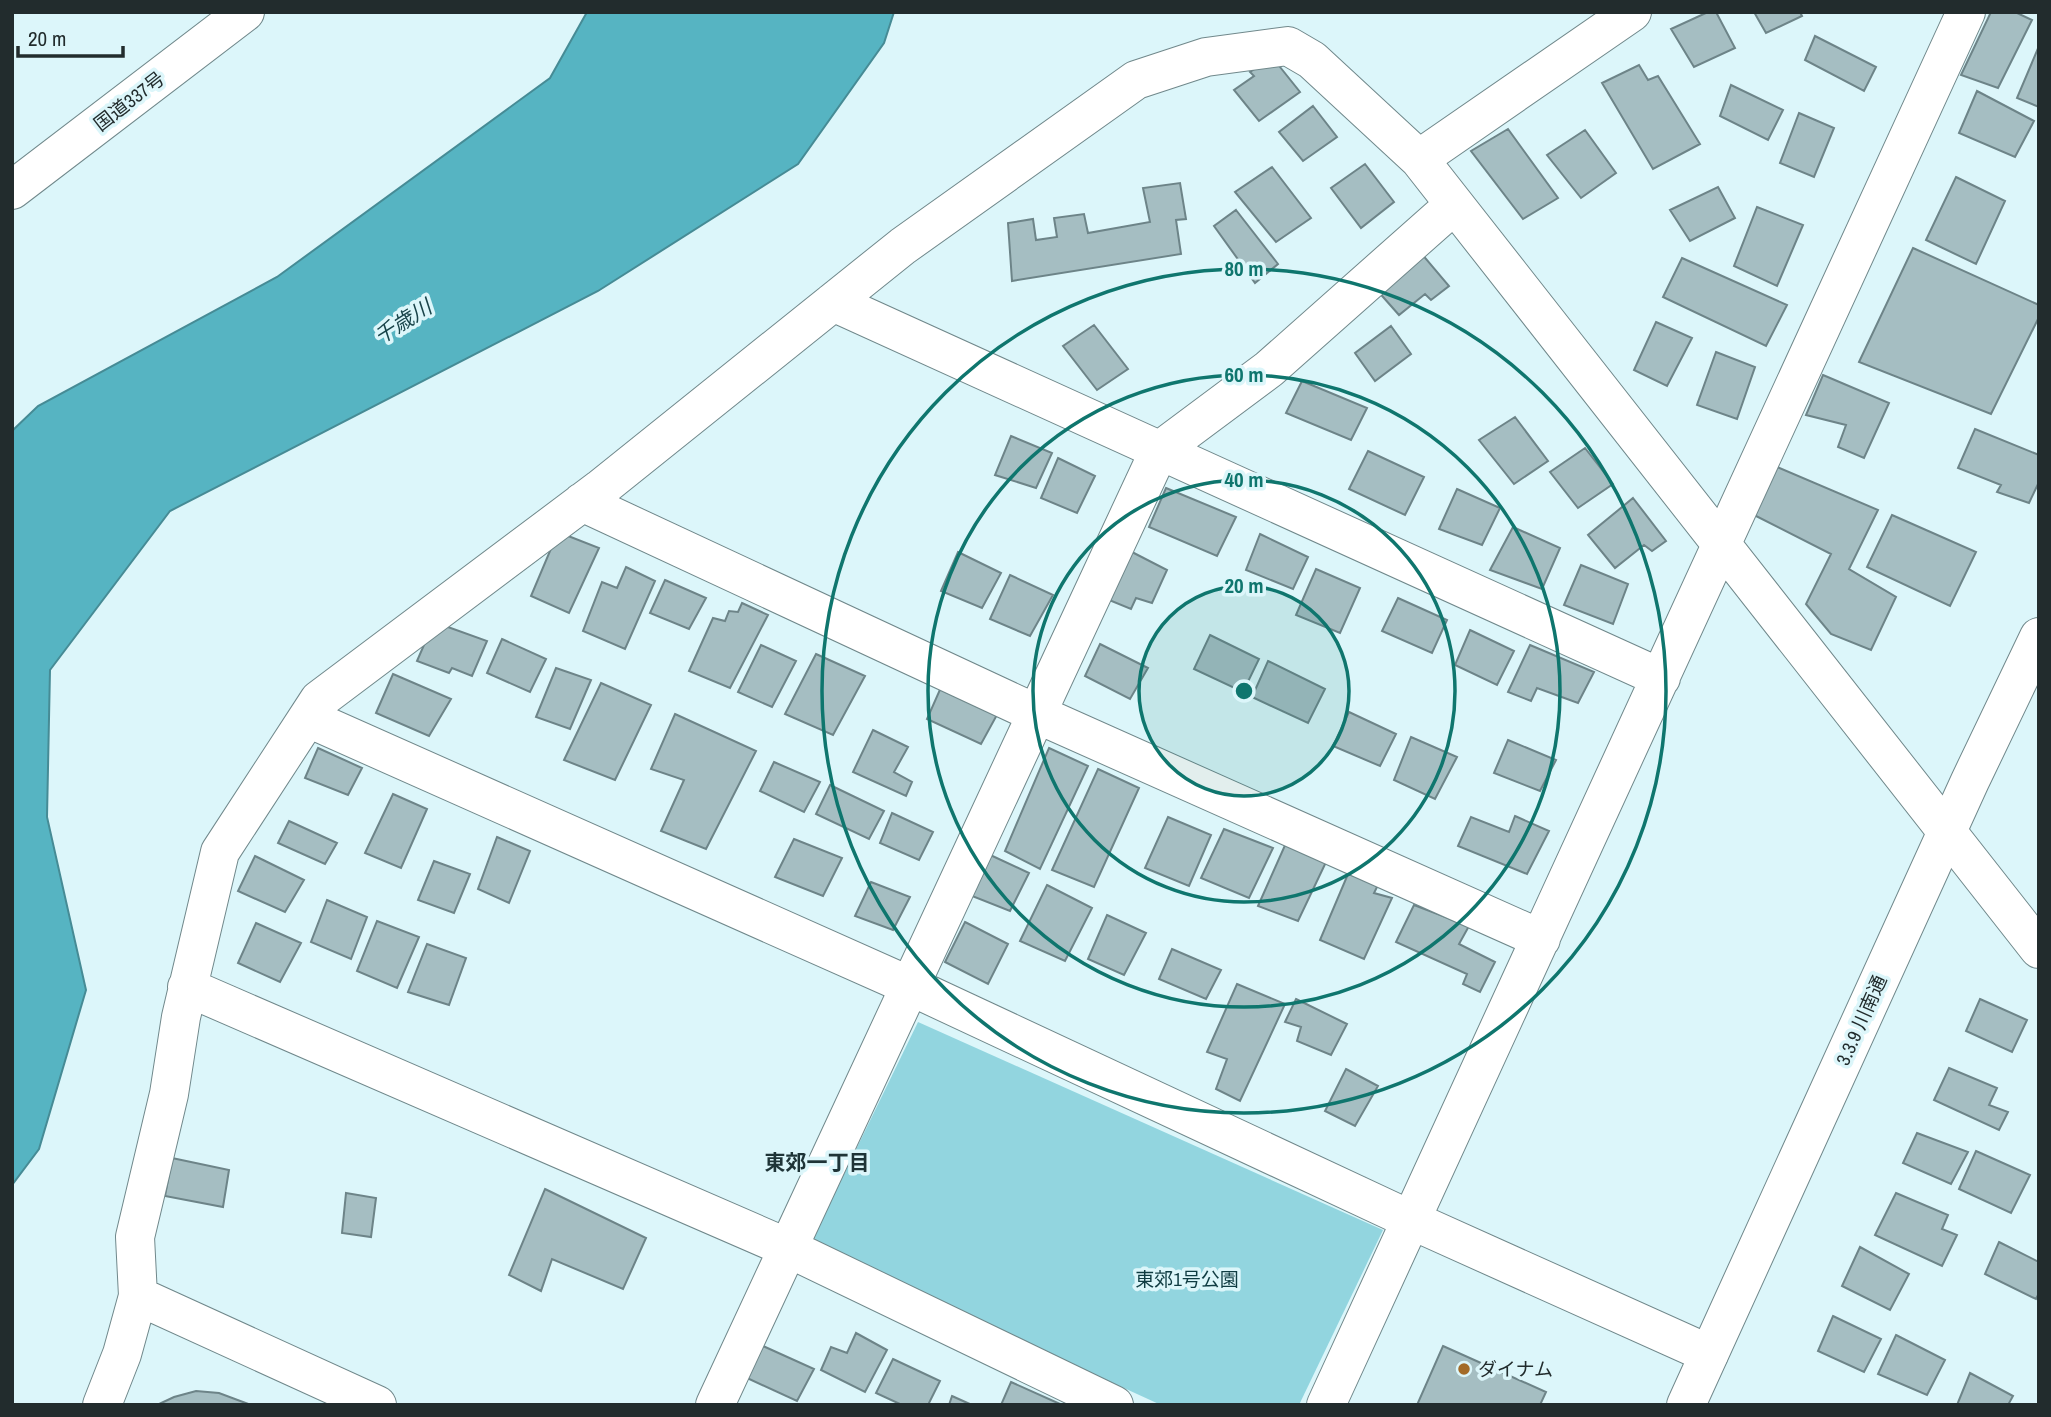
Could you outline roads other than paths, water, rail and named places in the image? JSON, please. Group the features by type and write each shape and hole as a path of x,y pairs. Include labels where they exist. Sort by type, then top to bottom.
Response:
{"main road":[{"name":"国道337号","path":"12,190 245,12"},
{"path":"1419,159 1632,12"},
{"path":"1326,1405 1966,12"},
{"path":"102,1405 122,1354 138,1296 135,1237 169,1094 187,987 220,852 319,700 582,502 903,246 1136,80 1206,57 1288,46 1312,60 1419,159 2039,949"},
{"path":"715,1405 1159,451 1269,369 1454,205"},
{"path":"833,302 1661,678"},
{"path":"582,502 1037,714 1541,939"},
{"name":"3.3.9 川南通","path":"1686,1405 1947,831 2039,636"},
{"path":"308,718 910,986 1411,1220 1709,1354"},
{"path":"187,987 788,1248 1114,1405"},
{"path":"138,1296 377,1405"}],"water":[{"name":"千歳川","path":"587,12 894,12 884,43 798,164 598,291 170,511 50,670 47,817 86,990 39,1149 12,1185 12,431 38,406 277,277 550,78"}],"place":[{"name":"ダイナム","path":"1464,1369"}],"district":[{"name":"東郊一丁目","path":"817,1163"}],"park label":[{"name":"東郊1号公園","path":"1187,1279"}]}
